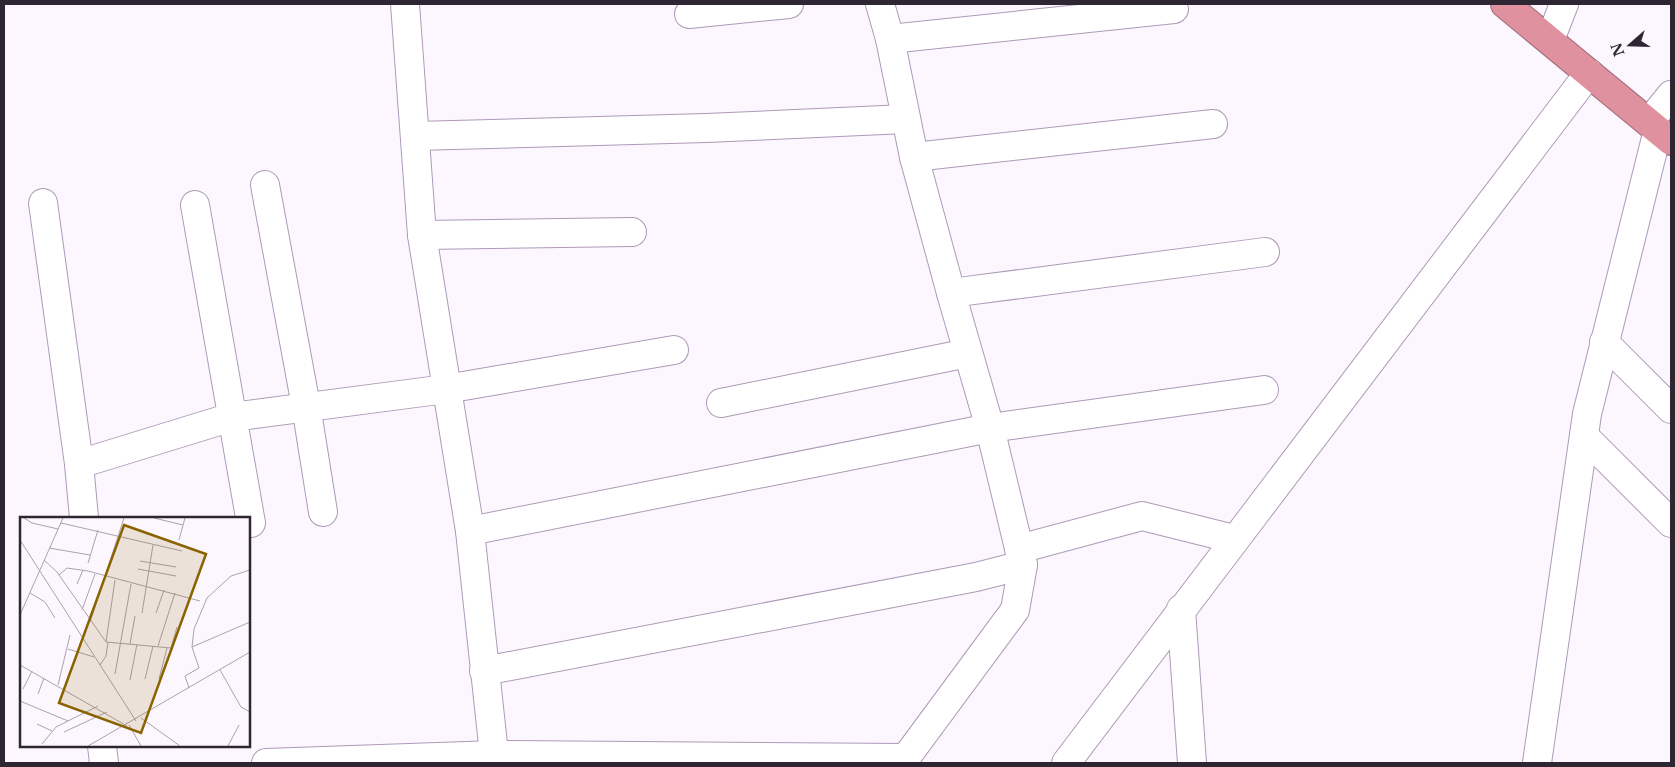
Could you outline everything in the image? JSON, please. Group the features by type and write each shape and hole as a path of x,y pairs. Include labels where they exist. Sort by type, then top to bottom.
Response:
{"highway":[{"path":"1505,4 1659,131"}],"street":[{"path":"405,4 422,235 470,531 495,759"},
{"path":"689,14 789,4"},
{"path":"266,763 495,759 904,761 1015,610 1021,557 990,428 914,157 890,39 880,4"},
{"path":"1550,40 1564,4"},
{"path":"890,39 1174,9"},
{"path":"1066,763 1589,73"},
{"path":"1537,763 1584,436 1604,342 1659,131 1671,95"},
{"path":"415,136 706,128 906,119"},
{"path":"914,157 1214,124"},
{"path":"265,185 306,406 323,512"},
{"path":"43,203 79,464 84,517"},
{"path":"195,205 251,522"},
{"path":"422,235 632,232"},
{"path":"951,293 1265,252"},
{"path":"1604,342 1671,409"},
{"path":"79,464 232,416 446,389 674,350"},
{"path":"721,403 968,353"},
{"path":"470,531 990,428 1264,390"},
{"path":"1584,436 1671,523"},
{"path":"484,671 976,577 1021,557 1142,516 1234,539"},
{"path":"1182,609 1192,763"},
{"path":"102,747 104,763"}]}
